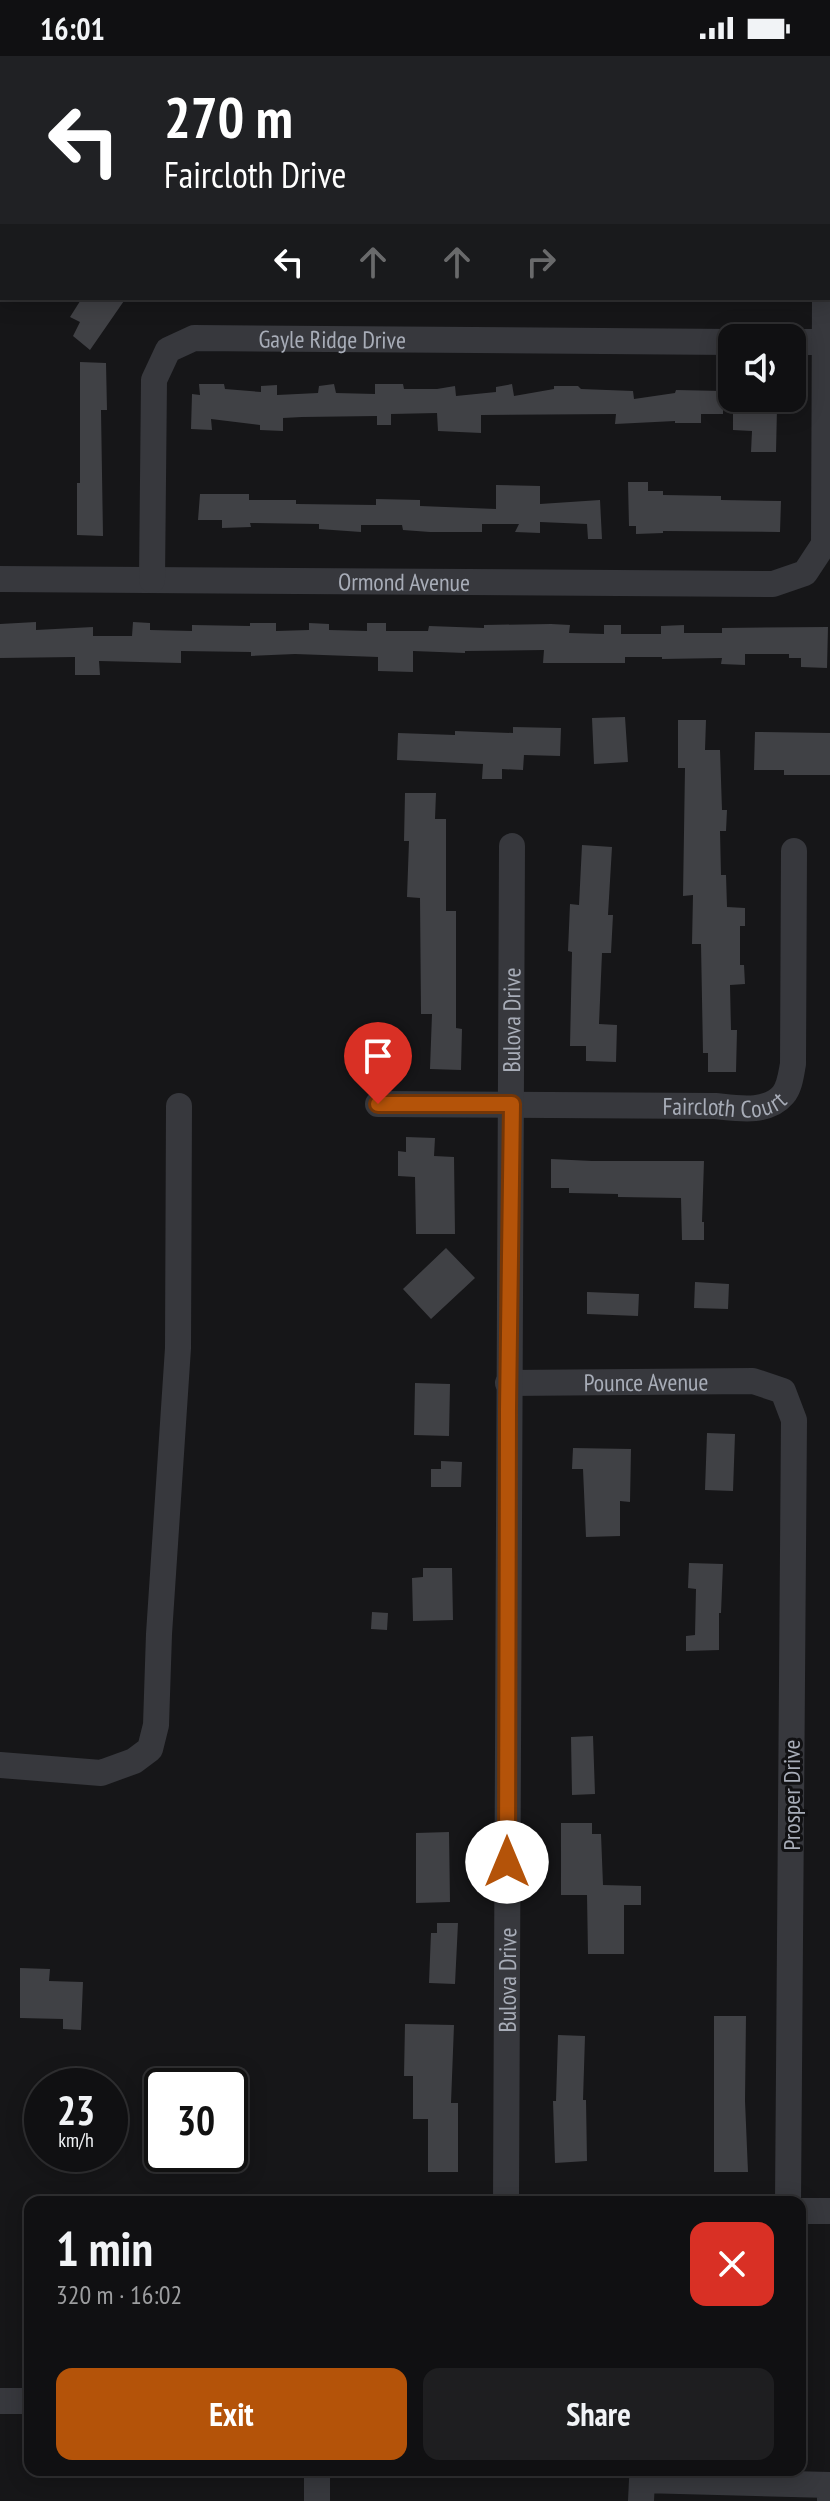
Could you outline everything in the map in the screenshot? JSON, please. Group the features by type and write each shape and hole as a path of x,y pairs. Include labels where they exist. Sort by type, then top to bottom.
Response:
{"street":[{"path":"825,300 827,433"},
{"name":"Gayle Ridge Drive","path":"152,580 154,380 168,350 194,338 718,342"},
{"path":"806,342 825,342"},
{"name":"Ormond Avenue","path":"0,579 773,584 805,573 824,544 827,433"},
{"name":"Bulova Drive","path":"506,2196 512,846"},
{"name":"Faircloth Court","path":"512,1104 745,1109 767,1106 783,1095 793,1064 794,851"},
{"path":"378,1104 512,1104"},
{"path":"0,1765 101,1773 134,1761 150,1749 156,1725 178,1348 179,1106"},
{"name":"Pounce Avenue","path":"508,1383 753,1381 783,1391"},
{"name":"Prosper Drive","path":"783,1391 794,1420 788,2196"},
{"path":"806,2211 830,2211"},
{"path":"0,2401 24,2401"},
{"path":"317,2476 317,2501"},
{"path":"641,2501 642,2480 830,2485 830,2501"}],"building":[{"path":"81,300 125,300 90,350 73,336 80,322 70,317"},
{"path":"80,362 106,363 107,410 101,410 103,536 77,535"},
{"path":"199,384 224,384 225,389 261,392 261,386 277,385 277,395 318,393 319,386 334,384 336,393 375,394 375,384 403,384 404,389 455,386 456,396 496,392 496,387 512,384 514,396 554,389 554,386 633,391 634,399 675,393 676,390 718,391 718,412 723,414 701,414 701,423 615,424 616,414 481,415 481,433 438,431 437,413 391,414 391,425 377,425 377,416 302,417 283,418 283,431 260,430 260,425 211,419 212,430 191,429 192,394 200,395"},
{"path":"733,412 777,412 776,452 751,452 752,431 733,430"},
{"path":"628,482 648,482 648,491 663,491 663,495 781,501 780,532 663,531 636,534 636,526 629,526"},
{"path":"496,485 540,486 540,504 600,500 602,539 588,539 587,524 540,522 540,533 515,532 519,524 482,524 482,532 430,532 403,530 402,525 361,525 361,532 319,529 319,524 250,523 251,527 222,528 222,520 198,520 200,494 249,494 249,500 296,500 296,504 376,505 376,499 420,500 420,506 496,509"},
{"path":"36,622 36,630 93,627 93,636 132,636 133,622 150,623 150,630 192,631 192,625 250,626 250,623 276,623 276,631 309,630 309,623 329,624 329,630 367,631 367,623 386,623 386,631 428,631 429,626 484,628 484,625 551,624 570,625 569,633 604,634 604,625 621,625 621,634 661,634 661,626 684,625 684,633 722,633 722,628 828,627 827,668 801,667 801,658 789,658 789,654 745,654 745,665 721,664 722,658 662,657 625,657 625,663 543,663 544,650 413,651 413,672 378,671 378,657 251,656 251,652 181,651 181,663 99,661 100,675 75,675 75,657 0,658 0,624"},
{"path":"625,717 628,762 594,764 592,718"},
{"path":"678,720 706,720 705,750 720,750 722,810 727,810 726,831 720,831 721,875 726,875 727,907 745,908 745,926 740,926 740,965 744,965 745,984 730,985 731,1030 737,1030 736,1072 708,1072 708,1053 703,1053 701,944 692,944 693,895 683,896 685,768 678,768"},
{"path":"513,727 561,728 560,756 524,755 523,770 502,769 502,779 482,779 483,764 397,760 398,733 513,733"},
{"path":"755,732 830,733 830,775 784,775 784,770 754,770"},
{"path":"405,793 436,793 435,819 446,819 446,911 456,911 456,1028 462,1029 461,1070 430,1069 432,1014 421,1014 420,898 407,897 409,841 404,841"},
{"path":"582,845 612,847 608,915 613,915 611,953 602,953 599,1024 617,1025 616,1062 586,1061 586,1046 570,1046 570,904 579,905"},
{"path":"406,1137 435,1138 434,1156 454,1157 455,1234 416,1234 415,1177 398,1176 398,1151 406,1152"},
{"path":"551,1159 704,1161 704,1240 682,1240 681,1198 618,1197 618,1194 569,1193 569,1188 551,1188"},
{"path":"446,1248 475,1278 431,1319 403,1289"},
{"path":"695,1282 729,1284 728,1309 694,1308"},
{"path":"587,1292 639,1294 638,1316 587,1314"},
{"path":"415,1383 450,1384 449,1436 414,1435"},
{"path":"707,1433 735,1434 733,1491 705,1490"},
{"path":"573,1448 631,1449 630,1502 620,1501 620,1536 586,1537 583,1469 572,1469"},
{"path":"441,1461 462,1462 461,1487 431,1487 431,1469 441,1469"},
{"path":"689,1563 723,1564 719,1650 686,1651 686,1636 695,1635 696,1589 688,1588"},
{"path":"423,1568 452,1568 453,1620 413,1621 412,1578 423,1577"},
{"path":"372,1612 388,1613 387,1630 371,1629"},
{"path":"593,1736 595,1794 572,1795 571,1737"},
{"path":"561,1823 592,1823 592,1834 601,1834 603,1885 641,1886 641,1905 624,1905 624,1954 588,1954 587,1895 561,1895"},
{"path":"449,1832 450,1902 416,1903 416,1833"},
{"path":"437,1923 458,1923 455,1984 429,1983 431,1933 437,1933"},
{"path":"20,1968 50,1969 49,1981 83,1982 81,2030 63,2029 63,2019 20,2018"},
{"path":"714,2016 746,2016 748,2172 714,2172"},
{"path":"405,2024 454,2025 451,2103 458,2103 458,2172 428,2172 428,2119 413,2119 413,2076 404,2076"},
{"path":"558,2035 585,2036 583,2100 586,2100 587,2161 555,2163 553,2101 556,2101"}],"route":[{"path":"378,1104 512,1104 507,1862"}]}
